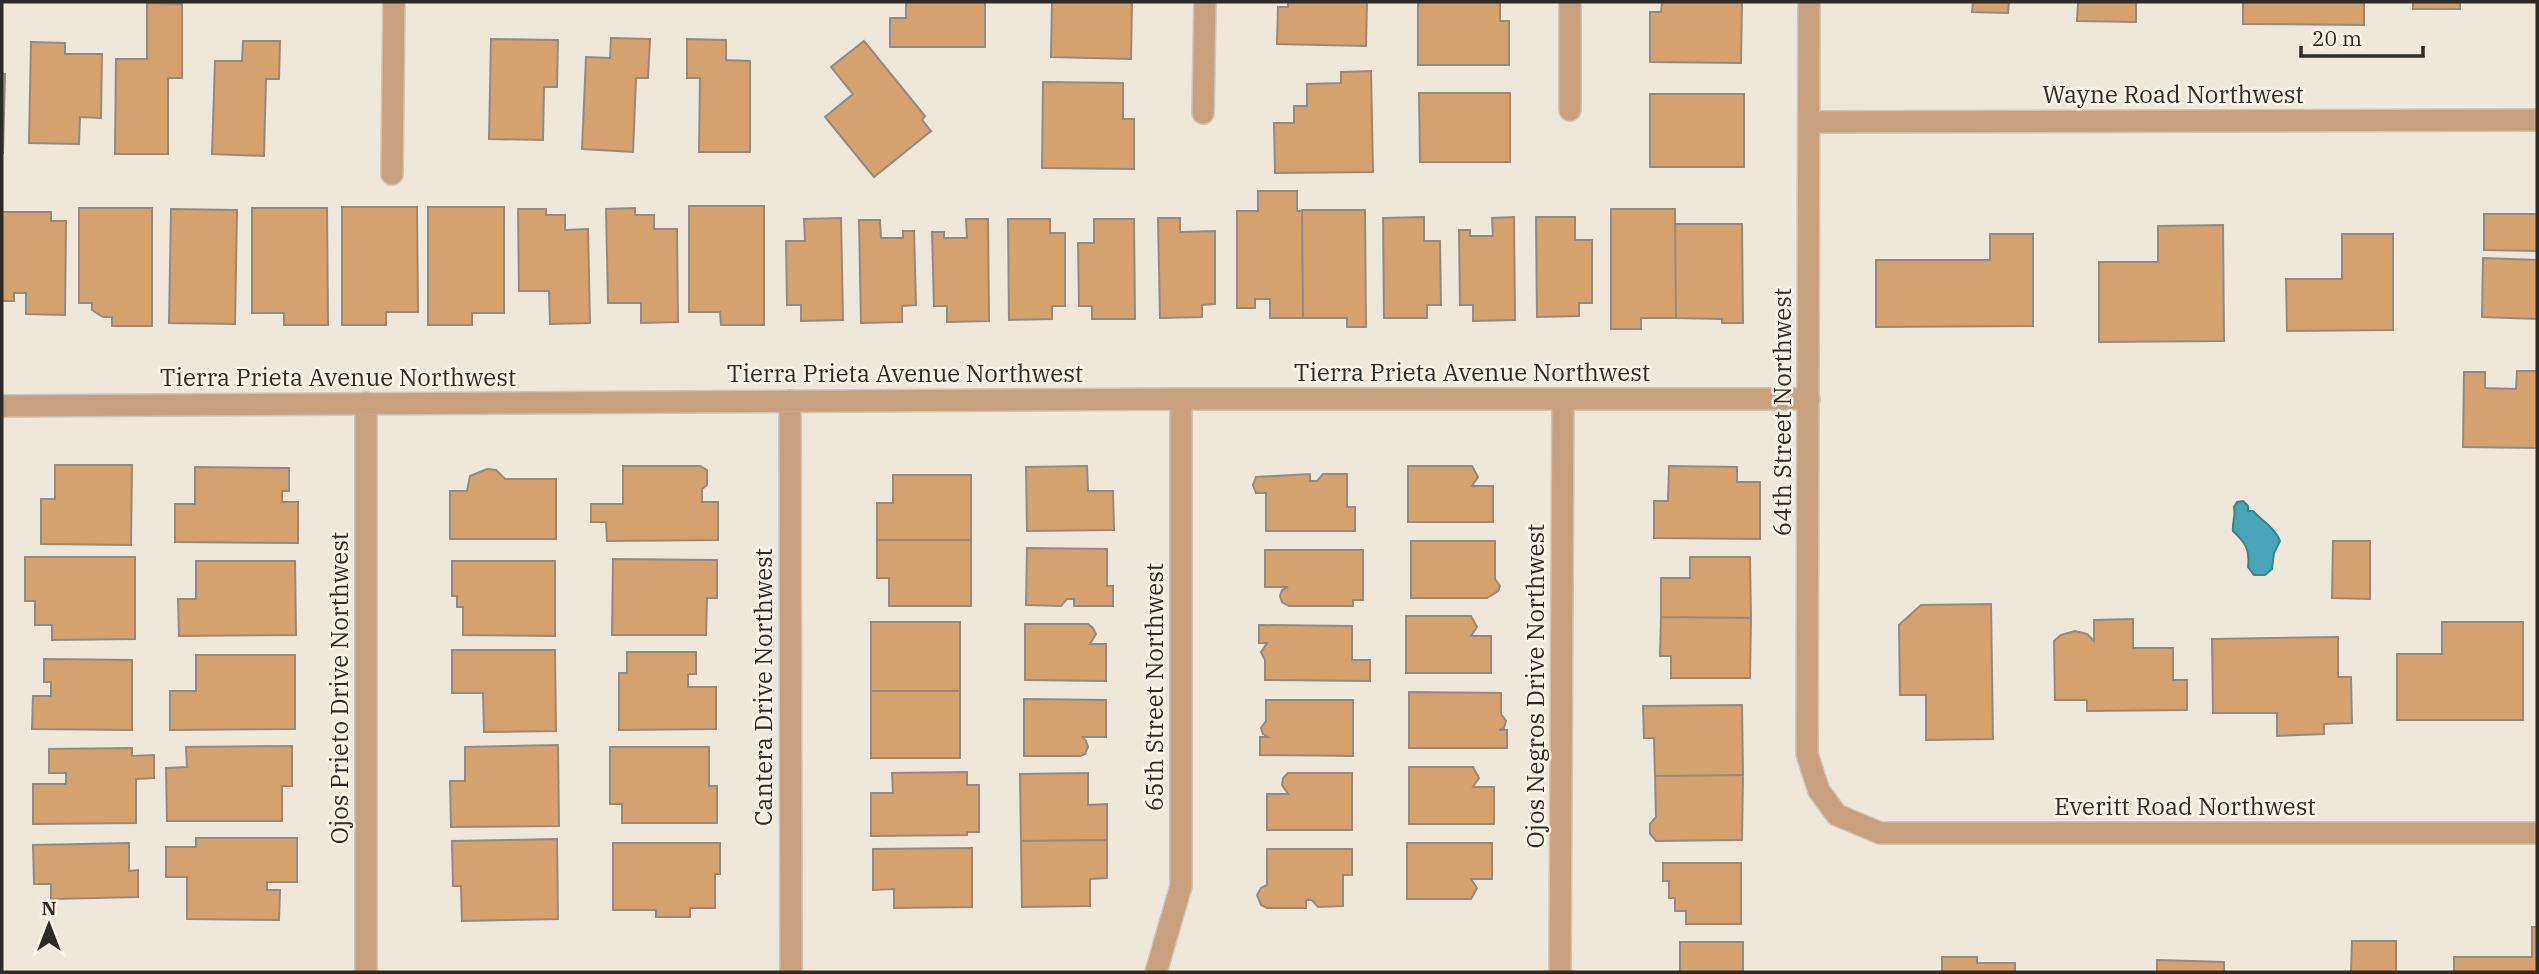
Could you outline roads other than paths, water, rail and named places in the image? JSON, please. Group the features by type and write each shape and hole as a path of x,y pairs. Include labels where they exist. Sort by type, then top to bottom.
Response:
{"street":[{"path":"392,174 394,2"},
{"path":"1203,113 1205,2"},
{"path":"1570,2 1570,110"},
{"name":"64th Street Northwest","path":"1809,2 1807,754 1819,791 1837,815"},
{"name":"Wayne Road Northwest","path":"1809,122 2537,120"},
{"name":"Tierra Prieta Avenue Northwest","path":"2,406 1181,399 1809,399"},
{"name":"65th Street Northwest","path":"1156,972 1181,886 1181,399"},
{"name":"Ojos Negros Drive Northwest","path":"1560,972 1563,400"},
{"name":"Cantera Drive Northwest","path":"790,401 791,972"},
{"name":"Ojos Prieto Drive Northwest","path":"366,403 366,972"},
{"name":"Everitt Road Northwest","path":"1837,815 1880,833 2537,833"}],"water":[{"path":"2243,501 2248,506 2248,511 2253,511 2268,525 2280,541 2274,553 2272,569 2265,575 2254,575 2248,567 2246,547 2233,531 2234,507 2237,502"}]}
